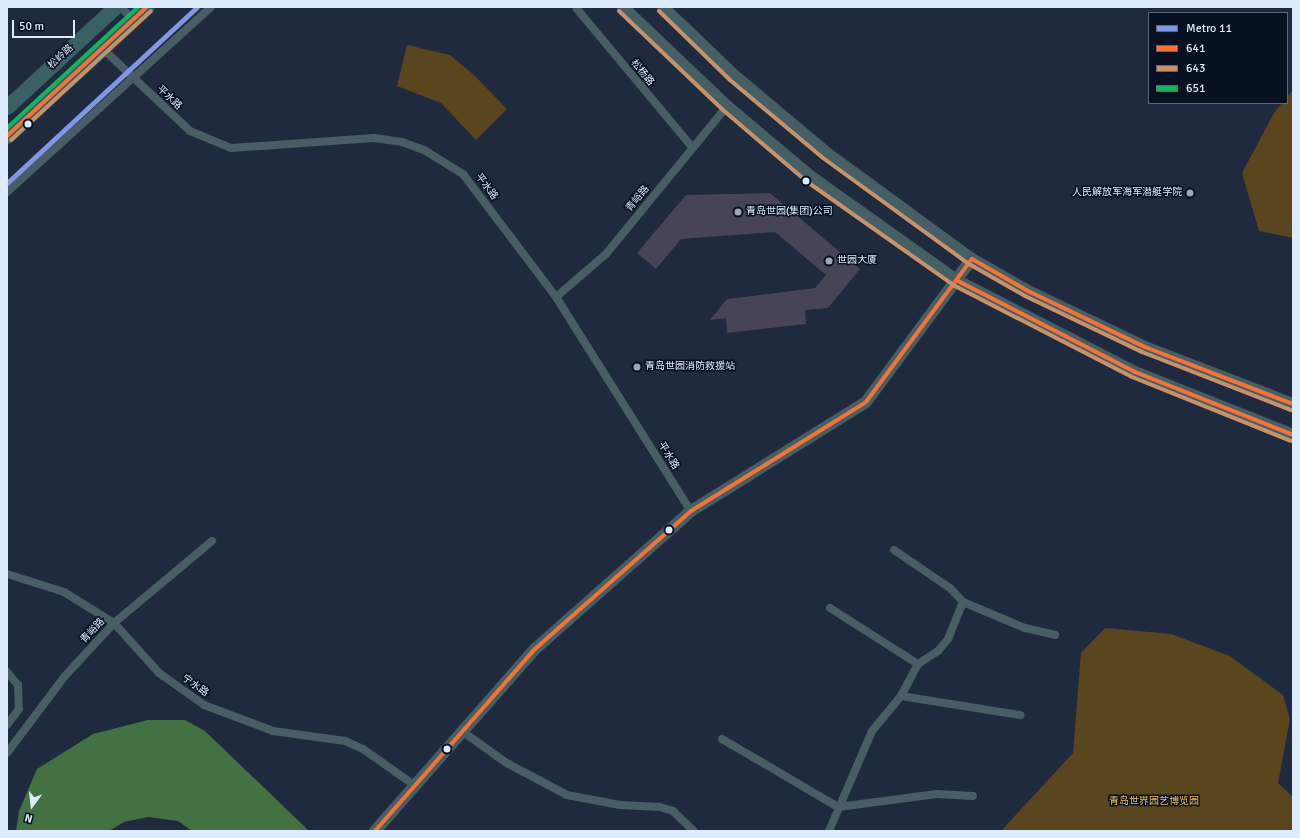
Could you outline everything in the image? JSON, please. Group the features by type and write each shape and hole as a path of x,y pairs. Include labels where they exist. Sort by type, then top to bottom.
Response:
{"highway":[{"name":"松岭路","path":"7,107 115,7"},
{"path":"7,136 147,7"}],"main road":[{"path":"623,7 727,106 810,176 958,281 1135,372 1293,435"},
{"path":"663,7 734,75 827,153 972,259 1028,291 1145,347 1293,404"},
{"path":"381,829 414,785 534,649 691,511 866,402 958,281 972,259"}],"street":[{"path":"121,7 133,20"},
{"path":"7,192 101,106 134,79 211,7"},
{"name":"松杨路","path":"576,9 693,148"},
{"name":"平水路","path":"102,48 190,131 231,148 374,138 424,150 464,174 556,297 691,511"},
{"name":"青峪路","path":"556,297 606,254 727,106"},
{"name":"青峪路","path":"7,753 64,678 114,623 212,540"},
{"path":"894,550 919,565 963,602 1025,628 1055,635"},
{"name":"宁水路","path":"7,574 64,592 114,623 159,673 204,705 273,731 345,741 363,749 414,785"},
{"path":"828,831 872,731 901,696 918,664 938,651 948,639 963,602"},
{"path":"830,608 918,664"},
{"path":"7,672 18,685 19,709 7,725"},
{"path":"901,696 1020,715"},
{"path":"462,731 505,762 567,795 620,805 660,807 673,811 694,831"},
{"path":"722,739 838,807 938,794 973,796"}],"green space":[{"path":"407,45 450,55 474,75 507,109 476,140 441,103 397,86"},
{"path":"1293,90 1293,238 1259,231 1242,173 1274,113 1281,104 1288,104 1288,96"},
{"name":"青岛世界园艺博览园","path":"1105,628 1171,634 1230,656 1283,695 1290,719 1278,783 1293,797 1293,831 1001,831 1073,753 1081,653"}],"shaded area":[{"path":"148,720 185,720 205,731 309,831 192,831 178,821 148,817 124,822 109,831 16,831 19,811 37,769 93,734"}],"building":[{"name":"世园大厦","path":"770,193 860,269 828,308 805,310 806,324 727,333 726,318 710,320 727,299 815,288 826,275 775,232 681,239 656,269 637,253 686,195"}],"metro line":[{"name":"11","path":"7,183 197,7"}],"transit line":[{"name":"651","path":"7,128 138,7"},
{"name":"641","path":"7,136 147,7"},
{"name":"643","path":"11,140 151,11"},
{"name":"643","path":"619,11 723,110 806,181 955,286 1132,377 1291,441"},
{"name":"643","path":"659,11 730,80 823,158 969,264 1025,296 1142,352 1291,410"},
{"name":"641","path":"375,831 535,649 691,511 866,402 972,259 1028,291 1145,347 1293,404"},
{"name":"641","path":"958,281 1135,372 1293,435"}],"place":[{"name":"人民解放军海军潜艇学院","path":"1190,193"},
{"name":"青岛世园(集团)公司","path":"738,212"},
{"name":"世园大厦","path":"829,261"},
{"name":"青岛世园消防救援站","path":"637,367"}]}
